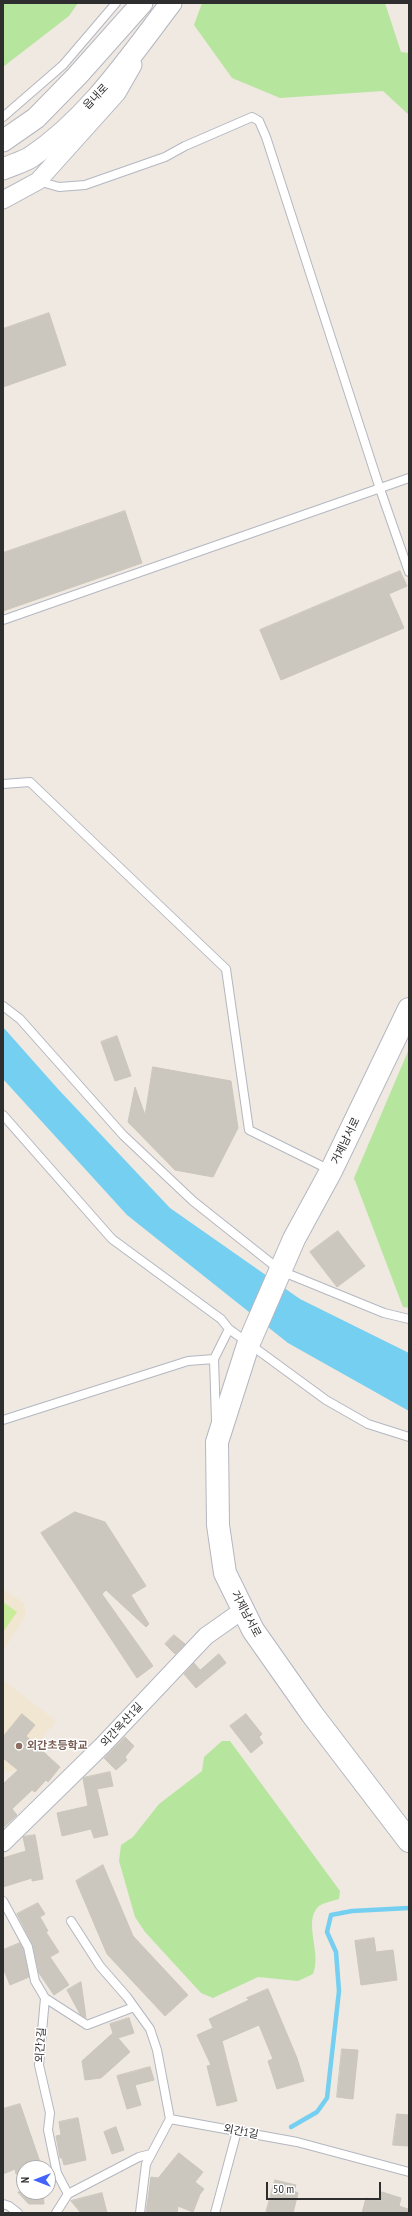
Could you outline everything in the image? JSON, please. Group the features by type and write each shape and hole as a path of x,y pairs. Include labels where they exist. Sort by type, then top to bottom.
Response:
{"main road":[{"name":"거제남서로","path":"409,1009 331,1171 294,1238 281,1271 248,1344 217,1442 218,1525 225,1573 253,1630 312,1714 409,1841"}],"street":[{"path":"3,141 36,118 77,76 142,3"},
{"path":"3,200 38,181 117,93 168,6"},
{"name":"읍내로","path":"3,169 30,157 63,130 106,88 168,6"},
{"name":"외간옥산1길","path":"3,1843 108,1740 206,1636 243,1610"}],"lane":[{"path":"3,117 63,65 116,3"},
{"path":"38,181 59,187 85,185 166,158 185,146 252,117 259,121 266,137 380,489 409,572"},
{"path":"3,620 409,478"},
{"path":"3,784 30,782 226,969 249,1130 331,1171"},
{"path":"3,1006 20,1018 123,1136 192,1201 281,1271 384,1313 409,1319"},
{"path":"3,1115 112,1239 221,1319 229,1329 248,1344 326,1400 368,1424 409,1437"},
{"path":"217,1442 214,1359 229,1329"},
{"path":"3,1420 188,1361 214,1359"},
{"path":"3,1901 28,1947 35,1981 45,1998 87,2025 134,2007"},
{"path":"71,1921 100,1966 150,2029 157,2050 170,2118 146,2164 140,2213"},
{"name":"외간2길","path":"45,1998 39,2065 50,2113 48,2130 56,2173 68,2194"},
{"name":"외간1길","path":"170,2118 297,2142 409,2172"},
{"path":"215,2213 237,2131"},
{"path":"56,2213 68,2194 139,2157 151,2154"},
{"path":"3,2204 18,2213"}],"shaded area":[{"path":"3,1589 24,1603 26,1615 3,1651"},
{"name":"외간초등학교","path":"3,1680 56,1721 14,1772 3,1771"}],"green space":[{"path":"3,3 78,3 69,16 3,67"},
{"path":"202,3 385,3 401,52 409,53 409,115 383,91 280,98 232,78 194,25"},
{"path":"409,1049 409,1308 403,1307 354,1178"},
{"path":"3,1602 17,1612 3,1632"},
{"path":"222,1741 230,1741 340,1891 339,1899 325,1903 318,1907 314,1913 312,1929 315,1966 313,1974 298,1981 258,1977 213,1998 201,1993 145,1932 135,1917 119,1861 121,1845 133,1837 159,1804 202,1771 204,1757"}],"water":[{"path":"3,1027 58,1089 170,1208 300,1299 409,1353 409,1411 288,1343 127,1215 3,1079"}],"building":[{"path":"49,313 66,365 3,387 3,329"},
{"path":"125,511 142,563 3,611 3,553"},
{"path":"400,571 407,586 389,594 404,628 281,680 260,630"},
{"path":"117,1036 131,1076 115,1081 101,1042"},
{"path":"153,1067 231,1081 238,1128 213,1177 175,1170 128,1122 135,1087 145,1115"},
{"path":"338,1231 365,1266 337,1287 310,1252"},
{"path":"75,1512 105,1522 146,1586 131,1595 149,1624 146,1627 106,1590 102,1594 153,1666 137,1678 41,1533"},
{"path":"174,1635 185,1644 175,1654 165,1644"},
{"path":"219,1654 226,1663 196,1688 184,1674 194,1663 200,1670"},
{"path":"22,1714 35,1725 26,1736 60,1767 48,1782 46,1780 35,1792 32,1790 12,1809 17,1815 3,1828 3,1784 18,1770 3,1758 3,1737"},
{"path":"246,1714 262,1734 259,1737 263,1743 251,1753 230,1726"},
{"path":"125,1737 134,1746 125,1757 127,1760 116,1770 104,1758"},
{"path":"110,1772 113,1786 97,1789 108,1835 94,1838 91,1829 62,1836 57,1813 88,1806 83,1778"},
{"path":"35,1835 43,1879 32,1881 32,1878 3,1887 3,1858 26,1851 23,1837"},
{"path":"103,1865 133,1936 188,1995 165,2016 107,1954 76,1881"},
{"path":"38,1903 45,1914 40,1917 48,1931 46,1932 59,1952 50,1957 69,1985 54,1995 39,1973 33,1945 17,1914"},
{"path":"374,1938 376,1952 393,1950 397,1980 361,1985 355,1941"},
{"path":"20,1943 23,1949 29,1977 10,1985 3,1968 3,1950"},
{"path":"81,1982 86,2018 80,2014 67,1990"},
{"path":"268,1989 297,2058 304,2081 277,2089 268,2061 273,2059 259,2025 222,2041 237,2101 217,2106 207,2066 211,2065 197,2035 213,2028 209,2019 249,2000 247,1998"},
{"path":"129,2018 134,2033 118,2038 130,2052 101,2078 85,2080 82,2061 113,2033 110,2024"},
{"path":"342,2049 358,2050 353,2099 337,2097"},
{"path":"150,2067 154,2080 135,2085 141,2105 127,2109 117,2076"},
{"path":"20,2104 39,2160 16,2160 16,2174 15,2169 3,2174 3,2109"},
{"path":"397,2114 409,2115 409,2146 393,2145"},
{"path":"78,2118 86,2160 64,2165 62,2158 60,2158 56,2136 61,2135 59,2122"},
{"path":"116,2127 124,2150 112,2154 104,2132"},
{"path":"179,2153 203,2172 195,2182 204,2189 200,2194 193,2212 178,2206 177,2213 146,2213 151,2177 158,2178"},
{"path":"275,2180 296,2185 294,2191 298,2193 293,2213 266,2213"},
{"path":"382,2192 401,2198 399,2206 408,2209 407,2213 362,2213 366,2198 379,2201"},
{"path":"102,2193 107,2213 81,2213 71,2201"},
{"path":"25,2200 44,2200 44,2204 29,2204"}],"waterway":[{"path":"291,2127 317,2112 327,2098 339,1991 336,1952 327,1932 331,1915 352,1911 409,1908"}],"place":[{"name":"외간초등학교","path":"19,1746"}]}
